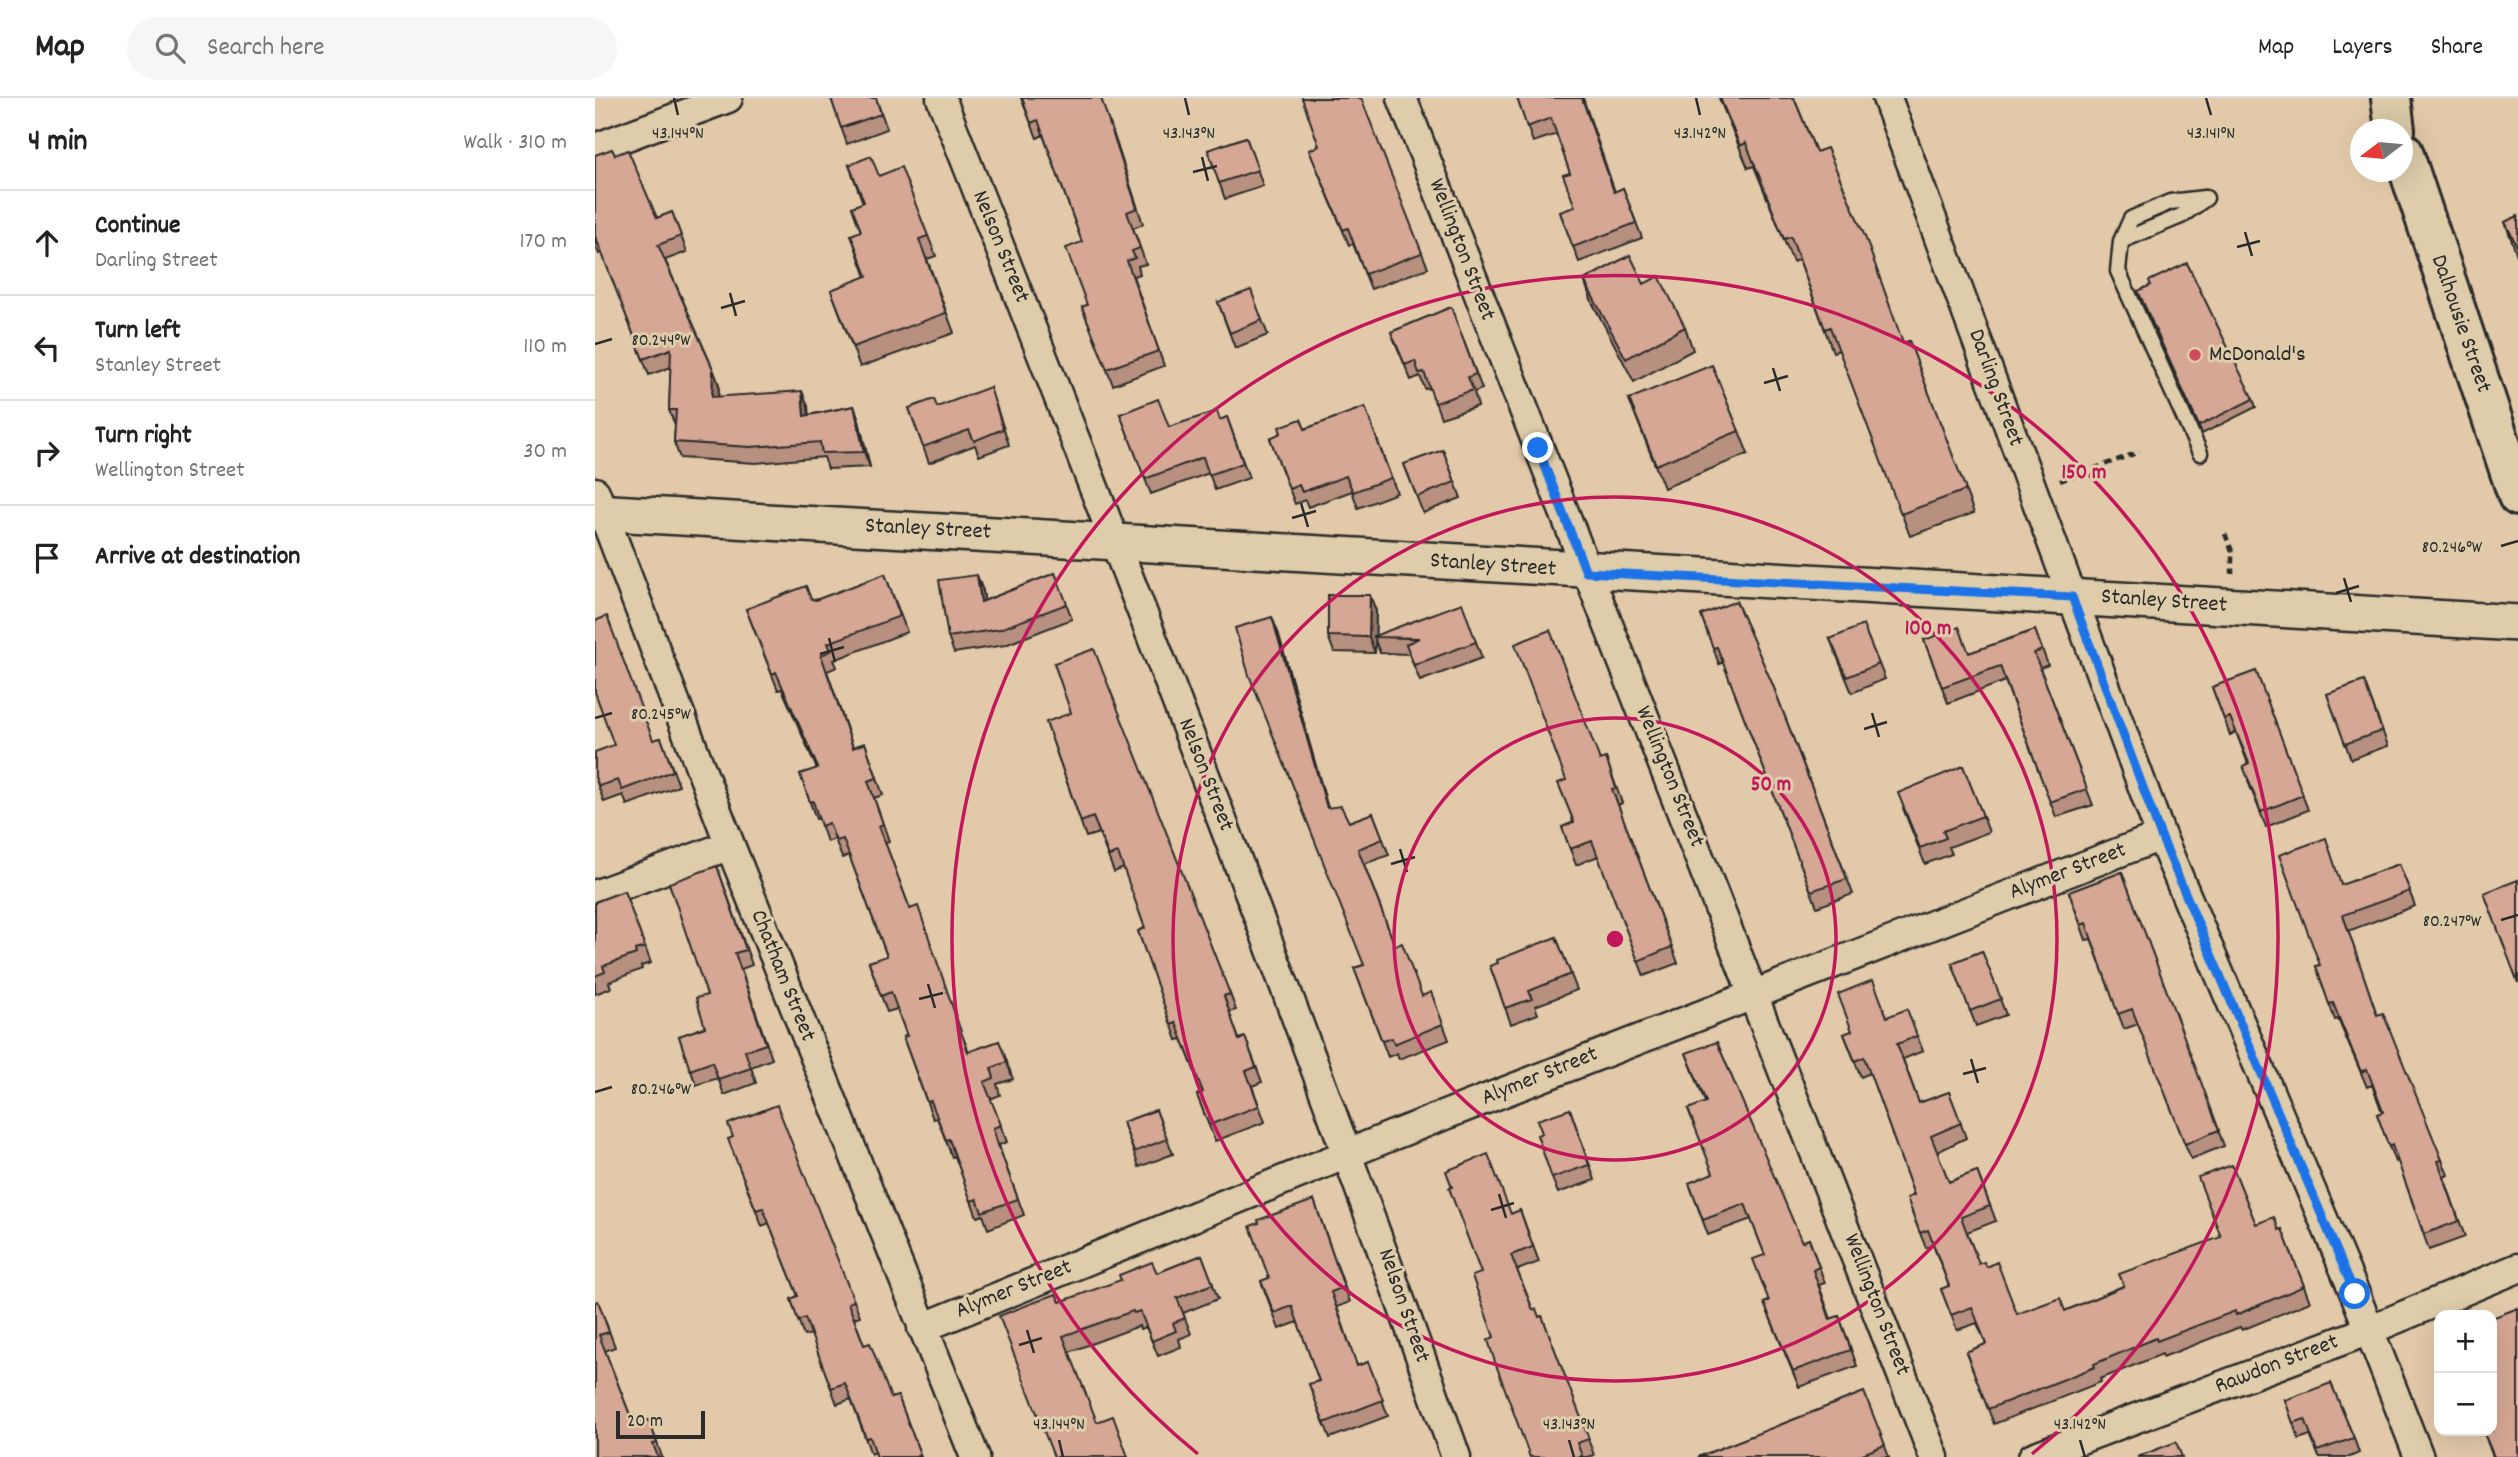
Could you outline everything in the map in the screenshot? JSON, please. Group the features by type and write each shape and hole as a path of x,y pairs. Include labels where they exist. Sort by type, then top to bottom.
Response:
{"main road":[{"path":"2391,98 2394,119"},
{"name":"Dalhousie Street","path":"2413,182 2518,496"}],"street":[{"path":"595,148 728,98"},
{"name":"Nelson Street","path":"941,98 1116,541 1349,1154 1456,1457"},
{"name":"Wellington Street","path":"1402,98 1586,572 1756,993 1934,1457"},
{"name":"Darling Street","path":"1888,98 2161,836 2355,1294 2367,1331 2419,1457"},
{"name":"Stanley Street","path":"598,506 1586,572 2518,623"},
{"name":"Chatham Street","path":"598,506 730,845 975,1457"},
{"name":"Alymer Street","path":"922,1328 1349,1154 2161,836"},
{"path":"595,895 730,845"},
{"name":"Rawdon Street","path":"2033,1457 2367,1331 2518,1268"}],"lane":[{"path":"2200,453 2118,271 2121,241 2181,216 2206,198"}],"path":[{"path":"2033,491 2139,452"},
{"path":"2225,534 2232,551 2231,606"}],"building":[{"path":"831,98 876,98 881,114 841,128"},
{"path":"1022,98 1101,98 1137,208 1127,212 1140,248 1132,251 1135,258 1127,261 1159,351 1107,369 1082,307 1087,305 1066,248 1082,242 1038,120 1031,123"},
{"path":"1302,98 1361,98 1422,253 1365,274 1348,228 1343,230 1309,150 1319,146"},
{"path":"1517,98 1582,98 1614,192 1623,188 1636,223 1573,247 1560,212 1575,207 1563,175 1570,173 1551,118 1527,127"},
{"path":"1720,98 1794,98 1816,152 1827,148 1866,239 1903,343 1909,341 1966,490 1901,514 1830,327 1825,329 1791,237 1784,239 1746,143 1740,146"},
{"path":"1246,137 1258,170 1219,183 1208,150"},
{"path":"612,149 615,155 628,150 657,218 672,212 681,236 658,245 713,369 712,397 802,391 804,416 854,406 864,452 822,453 820,442 750,447 674,442 676,410 669,410 671,349 643,359 595,238 595,155"},
{"path":"871,156 879,176 901,167 928,236 919,239 946,313 853,347 831,290 867,276 851,235 861,231 852,207 864,202 849,165"},
{"path":"2518,216 2518,248 2505,222"},
{"path":"1630,255 1644,284 1659,276 1685,327 1626,359 1584,280"},
{"name":"McDonald's","path":"2187,263 2253,399 2199,426 2138,291 2151,285 2149,281"},
{"path":"1251,290 1262,320 1230,333 1218,302"},
{"path":"1451,307 1476,374 1468,377 1473,390 1435,403 1424,372 1419,373 1415,361 1405,365 1391,332"},
{"path":"1712,365 1739,431 1656,465 1629,399"},
{"path":"990,387 1003,429 974,441 969,430 923,447 909,408 934,399 937,407"},
{"path":"1158,399 1169,427 1217,411 1220,420 1227,417 1243,463 1209,475 1203,457 1145,479 1120,414"},
{"path":"1365,407 1391,478 1353,492 1346,476 1302,492 1299,485 1289,489 1270,438 1281,433 1279,427 1301,419 1305,429"},
{"path":"1443,450 1455,482 1417,497 1404,464"},
{"path":"1055,573 1067,604 1000,629 948,637 939,580 977,575 981,602"},
{"path":"885,574 900,616 828,643 831,651 821,655 853,748 865,743 877,778 868,781 883,824 879,826 910,909 918,906 968,1052 999,1041 1007,1062 991,1068 994,1078 984,1082 1001,1125 993,1128 1018,1199 982,1212 977,1199 971,1201 949,1139 946,1140 931,1101 927,1102 903,1037 907,1036 891,992 881,996 869,962 887,956 843,839 836,841 829,823 821,826 813,801 810,802 800,774 818,768 776,672 772,674 746,609 806,586 811,599 816,600"},
{"path":"1328,595 1370,595 1369,637 1328,636"},
{"path":"1736,601 1772,683 1847,879 1811,891 1717,647 1713,648 1701,615"},
{"path":"1462,603 1476,642 1414,665 1406,644 1419,638 1374,637 1374,636"},
{"path":"607,616 653,740 661,738 673,771 622,790 618,780 599,786 595,777 595,752 614,745 595,692 595,621"},
{"path":"1272,617 1327,808 1341,806 1349,822 1373,813 1383,839 1358,849 1395,946 1402,943 1422,996 1431,992 1443,1024 1394,1044 1392,1038 1382,1041 1354,968 1364,965 1249,675 1235,628"},
{"path":"1863,625 1879,664 1847,677 1830,639"},
{"path":"1959,627 1969,653 2035,630 2042,650 2034,653 2087,789 2050,802 2000,666 1942,687 1924,640"},
{"path":"1550,630 1600,760 1606,758 1616,788 1612,789 1672,947 1638,961 1592,841 1570,849 1562,827 1574,822 1558,783 1566,780 1515,644"},
{"path":"1094,649 1230,994 1224,996 1239,1040 1245,1037 1256,1067 1246,1071 1259,1106 1209,1125 1197,1095 1203,1092 1176,1023 1171,1025 1138,931 1145,928 1118,853 1109,856 1093,817 1081,822 1046,722 1071,713 1054,663"},
{"path":"2256,671 2303,795 2261,812 2243,766 2249,763 2230,717 2224,719 2212,687"},
{"path":"2364,681 2382,731 2345,744 2327,694"},
{"path":"1963,766 1983,816 1943,831 1946,838 1920,848 1898,793"},
{"path":"2326,838 2341,885 2399,864 2410,891 2343,915 2377,1015 2383,1013 2442,1160 2438,1161 2459,1221 2424,1234 2392,1145 2389,1147 2377,1114 2383,1112 2367,1069 2361,1072 2333,1003 2329,1004 2316,966 2320,965 2279,855"},
{"path":"717,866 746,950 735,953 766,1044 745,1051 751,1068 718,1079 712,1062 690,1070 679,1036 705,1027 696,998 707,995 669,883"},
{"path":"2122,872 2219,1130 2185,1144 2132,1009 2118,1014 2086,923 2081,925 2069,892"},
{"path":"2518,880 2518,983 2484,893"},
{"path":"624,891 645,947 635,950 636,954 603,966 605,972 595,976 595,902"},
{"path":"1556,937 1571,974 1529,991 1532,999 1505,1008 1490,966 1498,963 1497,960"},
{"path":"1982,951 2001,999 1970,1011 1952,963"},
{"path":"1873,980 1887,1017 1907,1009 1917,1036 1897,1044 1919,1103 1949,1092 1961,1123 1931,1136 1949,1182 1977,1171 1990,1206 1961,1217 1979,1264 1984,1262 1987,1267 1997,1262 2017,1314 2060,1298 2065,1311 2124,1286 2119,1274 2221,1237 2198,1177 2232,1165 2256,1224 2274,1217 2279,1230 2282,1229 2304,1286 2236,1315 2235,1311 2157,1341 2156,1338 2094,1364 2095,1367 1988,1409 1966,1352 1986,1344 1972,1307 1951,1315 1941,1289 1949,1286 1928,1230 1920,1233 1907,1198 1914,1195 1864,1057 1855,1061 1844,1034 1852,1031 1838,994"},
{"path":"1717,1042 1802,1242 1809,1239 1819,1267 1813,1270 1830,1319 1839,1316 1851,1350 1793,1371 1764,1303 1769,1301 1753,1259 1765,1255 1745,1204 1703,1220 1689,1183 1713,1173 1688,1109 1706,1102 1686,1053"},
{"path":"777,1105 854,1301 848,1303 864,1345 870,1343 891,1398 898,1396 920,1454 916,1457 877,1457 870,1437 866,1438 845,1383 831,1388 805,1318 798,1321 791,1299 798,1296 763,1208 756,1210 728,1139 733,1137 728,1124"},
{"path":"1570,1109 1589,1165 1552,1178 1537,1135 1542,1133 1537,1120"},
{"path":"1156,1110 1167,1139 1134,1152 1123,1122"},
{"path":"1488,1154 1511,1214 1520,1210 1533,1247 1511,1255 1533,1310 1536,1309 1539,1317 1542,1316 1589,1439 1577,1443 1582,1456 1530,1457 1488,1340 1494,1337 1472,1276 1481,1273 1449,1188 1452,1187 1446,1171"},
{"path":"1314,1200 1344,1287 1331,1292 1357,1366 1368,1362 1383,1400 1324,1423 1309,1384 1319,1381 1292,1306 1274,1313 1261,1281 1269,1278 1250,1226 1259,1223 1258,1220"},
{"path":"1202,1255 1213,1284 1177,1298 1185,1318 1173,1323 1176,1331 1152,1341 1140,1311 1133,1311 1063,1336 1097,1422 1113,1416 1128,1457 1054,1457 999,1316 1056,1294 1060,1302 1121,1280 1119,1275 1152,1262 1157,1273"},
{"path":"598,1301 609,1332 599,1335 630,1415 636,1425 649,1420 657,1443 653,1444 658,1457 595,1457 595,1302"},
{"path":"2518,1308 2518,1457 2494,1457 2485,1436 2497,1436 2497,1316"},
{"path":"2331,1383 2354,1438 2317,1451 2305,1419 2293,1423 2285,1400"},
{"path":"1864,1392 1885,1445 1855,1457 1698,1457"},
{"path":"2176,1442 2182,1457 2137,1457"}],"place":[{"name":"McDonald's","path":"2195,355"}],"route":[{"path":"1538,448 1586,572 2072,597 2161,836 2355,1294"}]}
